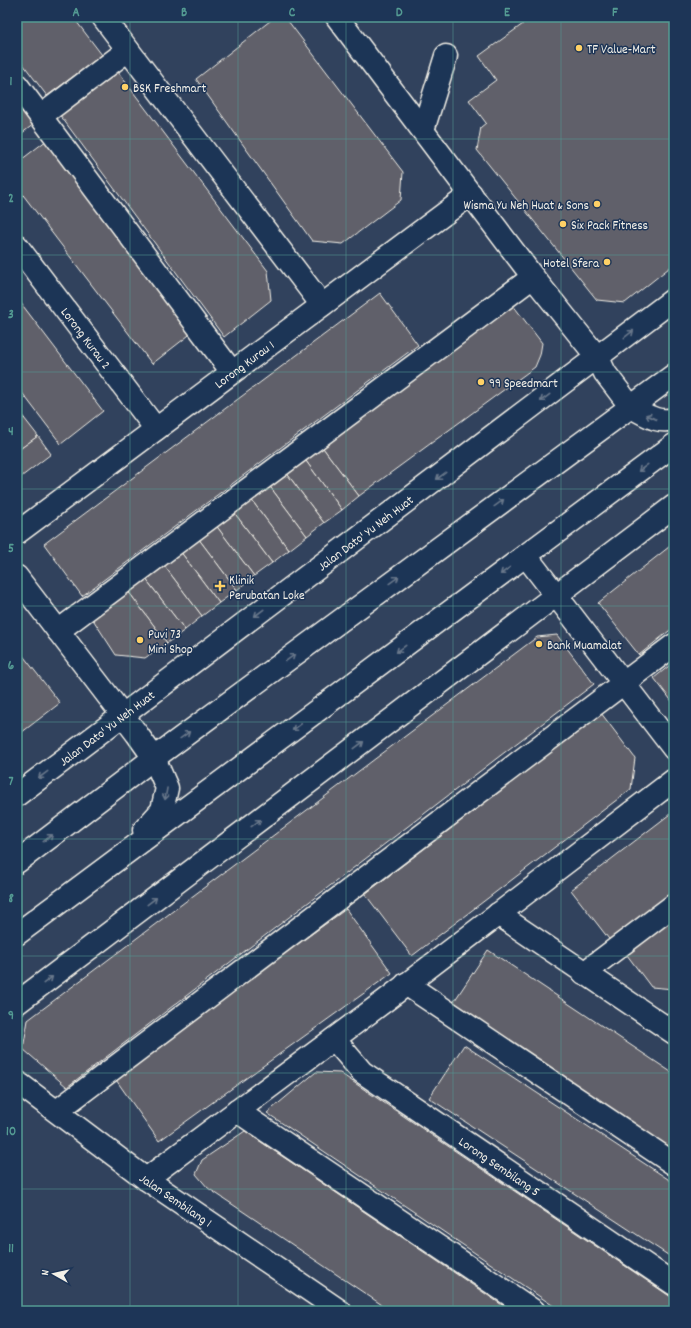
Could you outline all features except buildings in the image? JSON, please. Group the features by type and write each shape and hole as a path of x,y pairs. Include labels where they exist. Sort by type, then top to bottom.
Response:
{"street":[{"path":"103,17 322,304"},
{"path":"337,17 533,276 598,358 605,373 631,407 655,420 668,421 674,419"},
{"path":"40,116 128,50"},
{"path":"423,130 446,56"},
{"path":"17,85 232,372"},
{"name":"Lorong Kurau 1","path":"17,533 471,194"},
{"name":"Lorong Kurau 2","path":"17,246 156,429"},
{"path":"58,631 533,276"},
{"name":"Jalan Dato' Yu Neh Huat","path":"17,795 598,358 674,299"},
{"path":"17,862 154,758 674,375"},
{"path":"17,934 674,445"},
{"path":"17,1003 674,506"},
{"path":"526,556 674,749"},
{"path":"17,577 154,758 167,788 162,810 113,863"},
{"path":"56,1111 674,645"},
{"path":"146,1179 334,1039 674,780"},
{"path":"584,973 674,905"},
{"path":"498,914 674,1034"},
{"path":"406,984 674,1164"},
{"name":"Lorong Sembilang 5","path":"334,1039 362,1072 674,1284"},
{"name":"Jalan Sembilang 1","path":"17,1082 146,1179 340,1311"},
{"path":"237,1111 534,1311"}],"place":[{"name":"TF Value-Mart","path":"579,48"},
{"name":"BSK Freshmart","path":"125,87"},
{"name":"Wisma Yu Neh Huat & Sons","path":"597,204"},
{"name":"Six Pack Fitness","path":"563,224"},
{"name":"Hotel Sfera","path":"607,262"},
{"name":"99 Speedmart","path":"481,382"},
{"name":"Klinik Perubatan Loke","path":"220,586"},
{"name":"Puvi 73 Mini Shop","path":"140,640"},
{"name":"Bank Muamalat","path":"539,644"}]}
